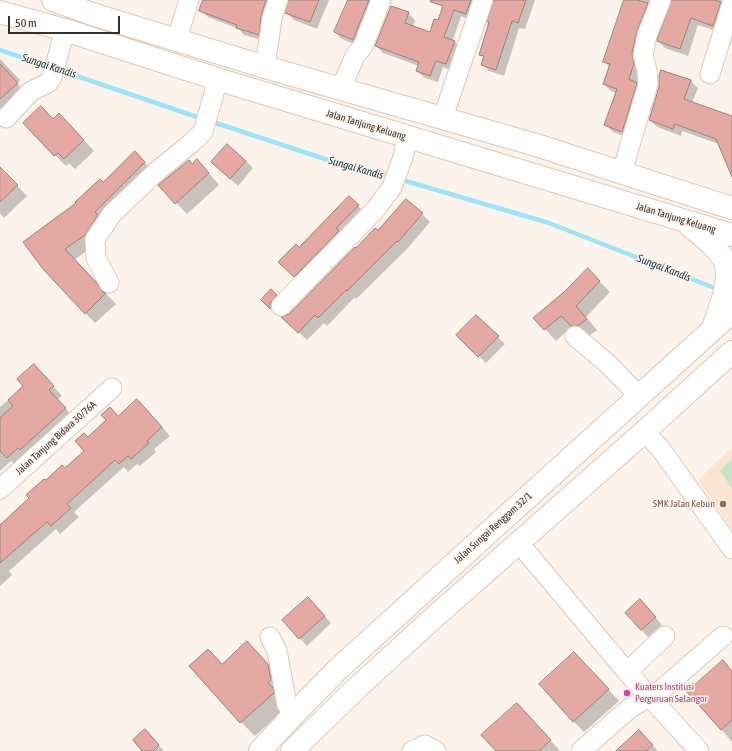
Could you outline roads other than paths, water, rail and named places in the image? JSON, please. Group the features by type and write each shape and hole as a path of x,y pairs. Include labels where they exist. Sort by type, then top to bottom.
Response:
{"main road":[{"path":"53,0 95,7 177,39 265,67 443,117 622,172 732,208"},
{"name":"Jalan Tanjung Keluang","path":"4,13 65,30 216,86 408,137 732,235"},
{"path":"686,222 715,248 726,262 728,283 712,331"},
{"name":"Jalan Sungai Renggam 32/1","path":"260,751 295,713 350,658 732,312"},
{"path":"292,751 307,735 392,656 732,352"}],"street":[{"path":"177,39 189,0"},
{"path":"265,67 272,18 278,0"},
{"path":"341,88 354,56 363,46 381,0"},
{"path":"443,117 483,0"},
{"path":"622,172 648,84 647,70 643,55 647,35 661,0"},
{"path":"710,74 732,3"},
{"path":"6,118 32,91 48,82 52,77 65,30"},
{"path":"109,284 96,258 95,239 112,214 156,172 190,145 203,132 216,86"},
{"path":"280,306 376,209 392,187 402,160 408,137"},
{"path":"575,336 609,364 639,396"},
{"name":"Jalan Tanjung Bidara 30/76A","path":"0,489 112,388"},
{"path":"644,432 660,448 732,549"},
{"path":"519,543 627,672 699,751"},
{"path":"627,672 665,636"},
{"path":"581,751 630,708 660,692 723,636"},
{"path":"270,637 277,651 287,705 295,713"}],"waterway":[{"name":"Sungai Kandis","path":"0,50 50,67"},
{"name":"Sungai Kandis","path":"59,70 203,119"},
{"name":"Sungai Kandis","path":"210,121 325,159 392,176"},
{"name":"Sungai Kandis","path":"399,179 549,223 712,287"}],"place":[{"name":"SMK Jalan Kebun","path":"723,504"},
{"name":"Kuaters Institusi Perguruan Selangor","path":"627,693"}]}
